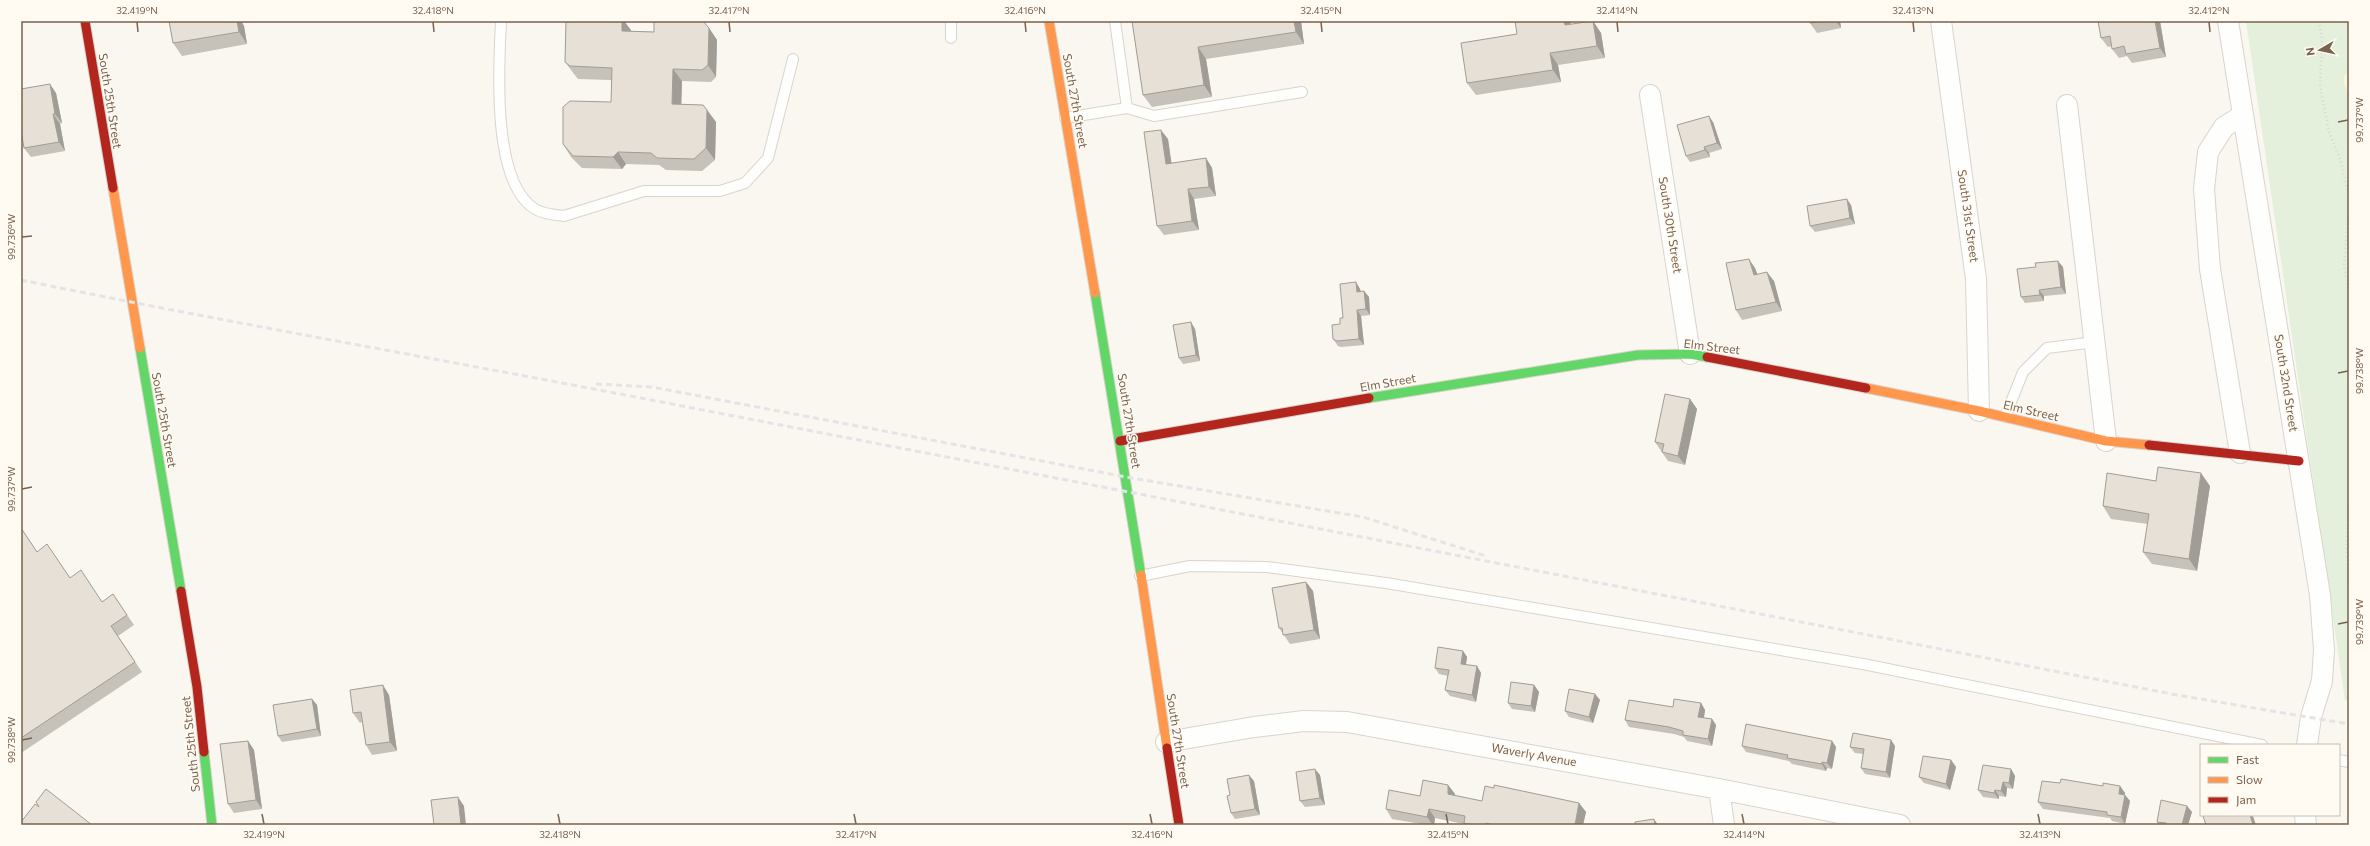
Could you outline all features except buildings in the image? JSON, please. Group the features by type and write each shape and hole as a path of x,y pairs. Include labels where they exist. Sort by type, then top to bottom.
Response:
{"street":[{"name":"South 25th Street","path":"85,21 197,687 212,825"},
{"name":"South 27th Street","path":"1049,21 1120,441 1179,825"},
{"name":"South 31st Street","path":"1941,21 1976,280 1979,348 1978,411"},
{"name":"South 32nd Street","path":"2228,21 2320,595 2324,650 2322,681 2311,716 2307,744"},
{"name":"South 30th Street","path":"1650,95 1690,354"},
{"path":"2067,105 2106,441"},
{"path":"2240,453 2210,269 2204,189 2208,152 2224,127 2243,115"},
{"name":"Elm Street","path":"1120,441 1418,390 1638,355 1690,354 1736,361 1978,411 2106,441 2240,453 2299,461"},
{"name":"Waverly Avenue","path":"1166,742 1254,726 1304,721 1347,722 1719,788 1900,825"},
{"path":"1719,788 1724,825"}],"lane":[{"path":"501,21 499,98 506,161 519,192 534,209 564,216 644,191 720,191 745,183 768,158 793,59"},
{"path":"951,21 951,38"},
{"path":"1115,21 1127,108"},
{"path":"1065,118 1127,108 1154,116 1302,92"},
{"path":"2005,417 2024,372 2047,348 2095,342"},
{"path":"1140,576 1190,566 1267,567 1386,583 1864,664 2257,744"}],"path":[{"path":"2319,21 2322,40 2320,86 2329,132 2340,159 2349,196"},
{"path":"2349,208 2344,265 2349,290"},
{"path":"2349,476 2347,547 2349,598"}],"green space":[{"path":"2246,21 2349,21 2349,701 2345,700"}],"sand":[{"path":"2349,72 2349,95 2344,84 2344,75"}],"railway":[{"path":"21,280 186,313 599,390 2177,695 2349,724"},
{"path":"596,384 652,387 1126,477 1363,517 1486,556"}],"traffic: fast":[{"path":"1095,293 1141,575"},
{"path":"140,348 181,591"},
{"path":"1369,398 1638,355 1690,354 1707,357"},
{"path":"204,752 212,825"}],"traffic: slow":[{"path":"1049,21 1095,293"},
{"path":"113,188 140,348"},
{"path":"1866,388 1979,411 2106,441 2149,445"},
{"path":"1141,575 1167,748"}],"traffic: jam":[{"path":"85,21 113,188"},
{"path":"1707,357 1866,388"},
{"path":"1120,441 1369,398"},
{"path":"2149,445 2299,461"},
{"path":"181,591 197,687 204,752"},
{"path":"1167,748 1179,825"}]}
